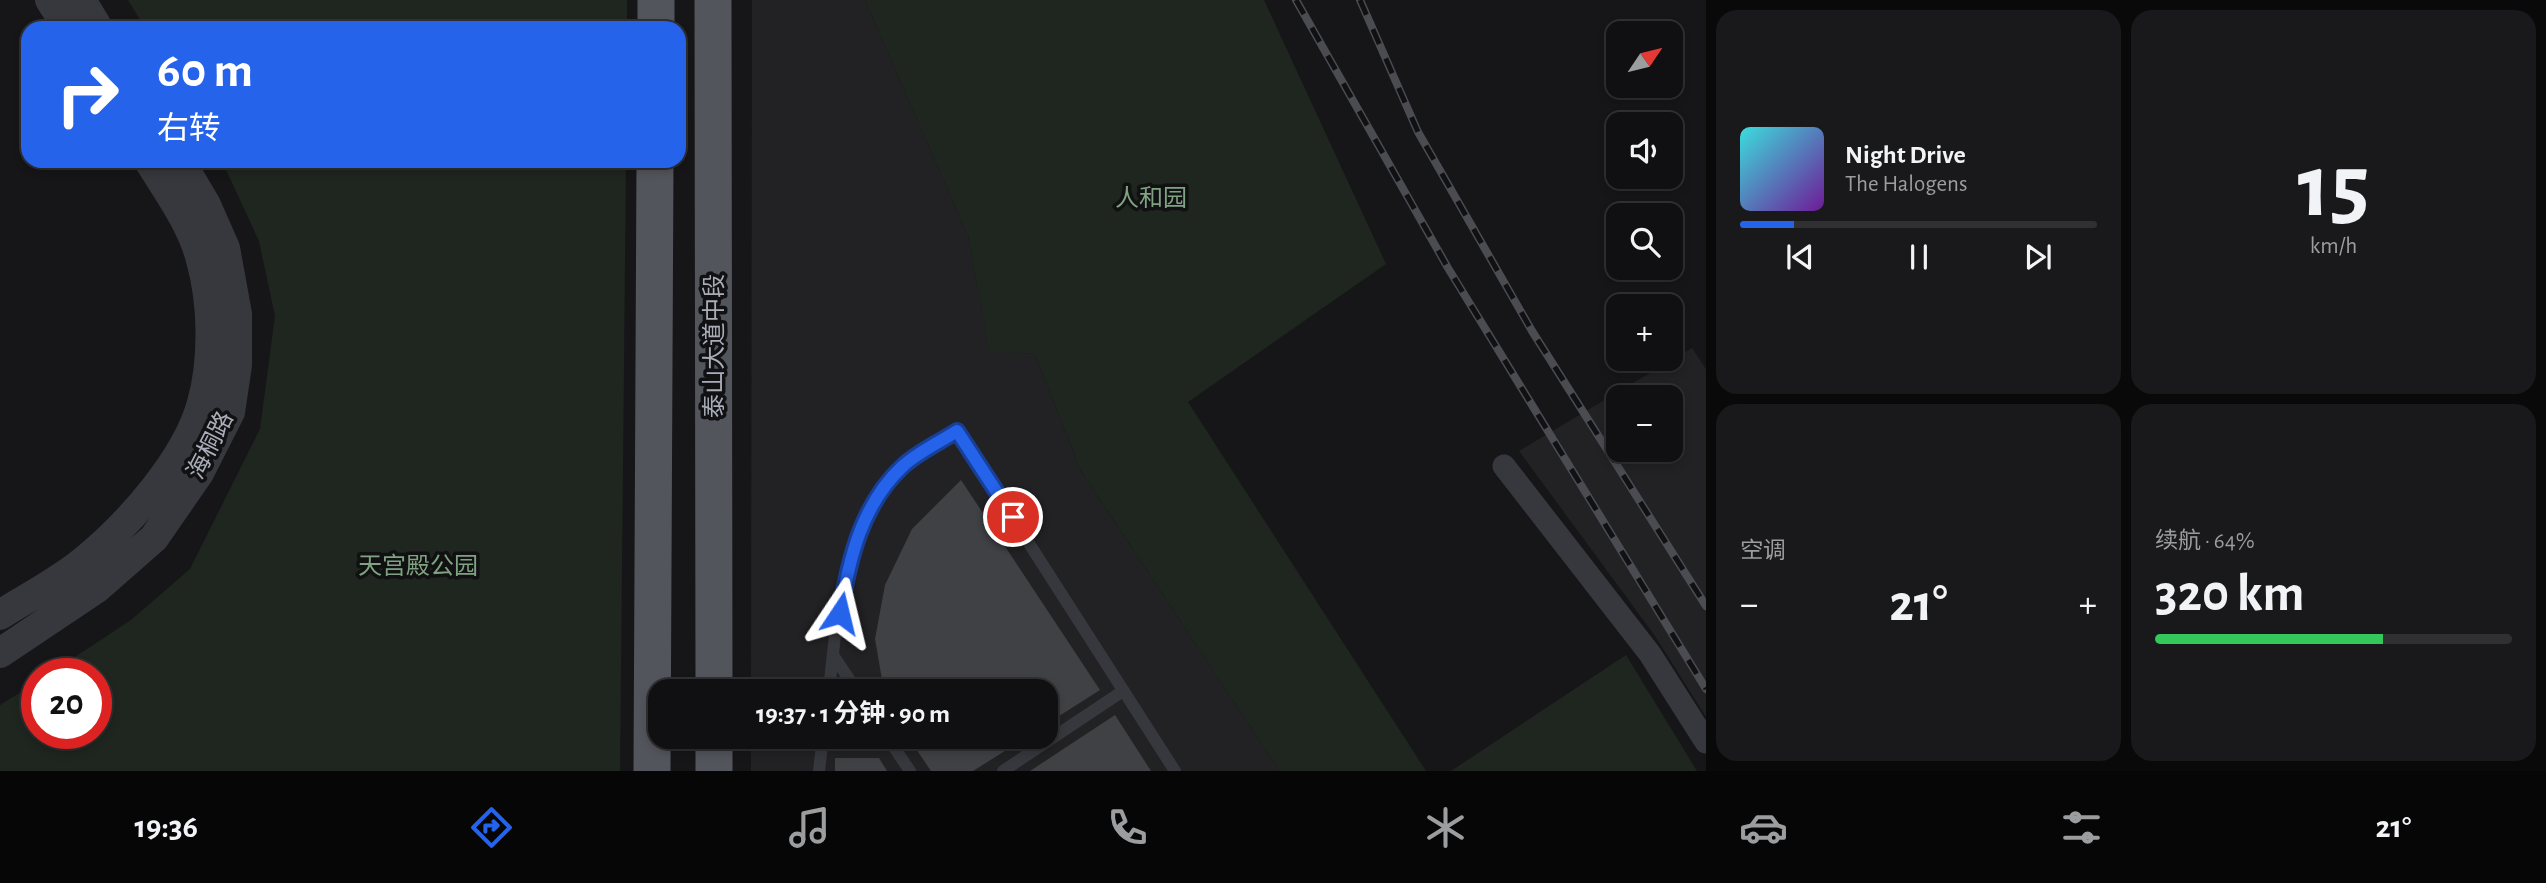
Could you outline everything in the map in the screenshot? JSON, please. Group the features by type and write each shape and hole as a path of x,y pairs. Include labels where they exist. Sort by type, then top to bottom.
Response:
{"main road":[{"path":"656,0 656,21"},
{"name":"泰山大道中段","path":"713,0 714,679"},
{"path":"652,771 655,168"},
{"path":"714,749 714,771"}],"street":[{"path":"50,0 64,21"},
{"path":"81,0 94,21"},
{"name":"海桐路","path":"0,615 84,561 135,515 174,462 202,404 209,356 209,310 201,260 185,219 153,168"},
{"name":"海桐路","path":"0,653 97,588 154,538 199,473 230,412 237,365 237,314 225,248 206,205 184,168"},
{"path":"1504,466 1650,654 1706,742"}],"lane":[{"path":"830,679 847,572 864,516 903,466 957,431 1175,771"},
{"path":"833,655 849,679"},
{"path":"1003,771 1123,691"},
{"path":"819,771 822,749"},
{"path":"895,749 910,771"}],"shaded area":[{"path":"752,0 865,0 968,236 989,350 1035,354 1081,471 1280,771 751,771 751,749 1058,749 1058,679 751,679"},
{"path":"1692,348 1706,369 1706,717 1655,636 1519,451 1606,399 1606,462 1683,462 1683,385 1630,385 1653,371 1683,371 1683,353"}],"green space":[{"path":"128,0 627,0 627,21 141,21"},
{"name":"人和园","path":"865,0 1264,0 1386,264 1188,402 1426,771 1280,771 1081,471 1035,354 989,351 968,236"},
{"name":"天宫殿公园","path":"225,168 626,168 620,771 0,771 0,705 21,692 21,749 112,749 112,658 73,658 131,620 190,569 260,429 275,316 259,241"},
{"path":"1626,655 1697,771 1451,771"}],"building":[{"path":"961,480 1100,690 1058,717 1058,679 882,679 875,639 885,585 912,529"},
{"path":"1115,715 1151,771 1030,771"},
{"path":"916,749 1008,749 973,771 931,771"},
{"path":"835,758 879,758 887,771 835,771"}],"railway":[{"path":"1296,0 1448,268 1706,689"},
{"path":"1360,0 1418,132 1532,331 1706,606"}],"route":[{"path":"840,613 847,572 864,516 903,466 957,431 1013,517"}]}
